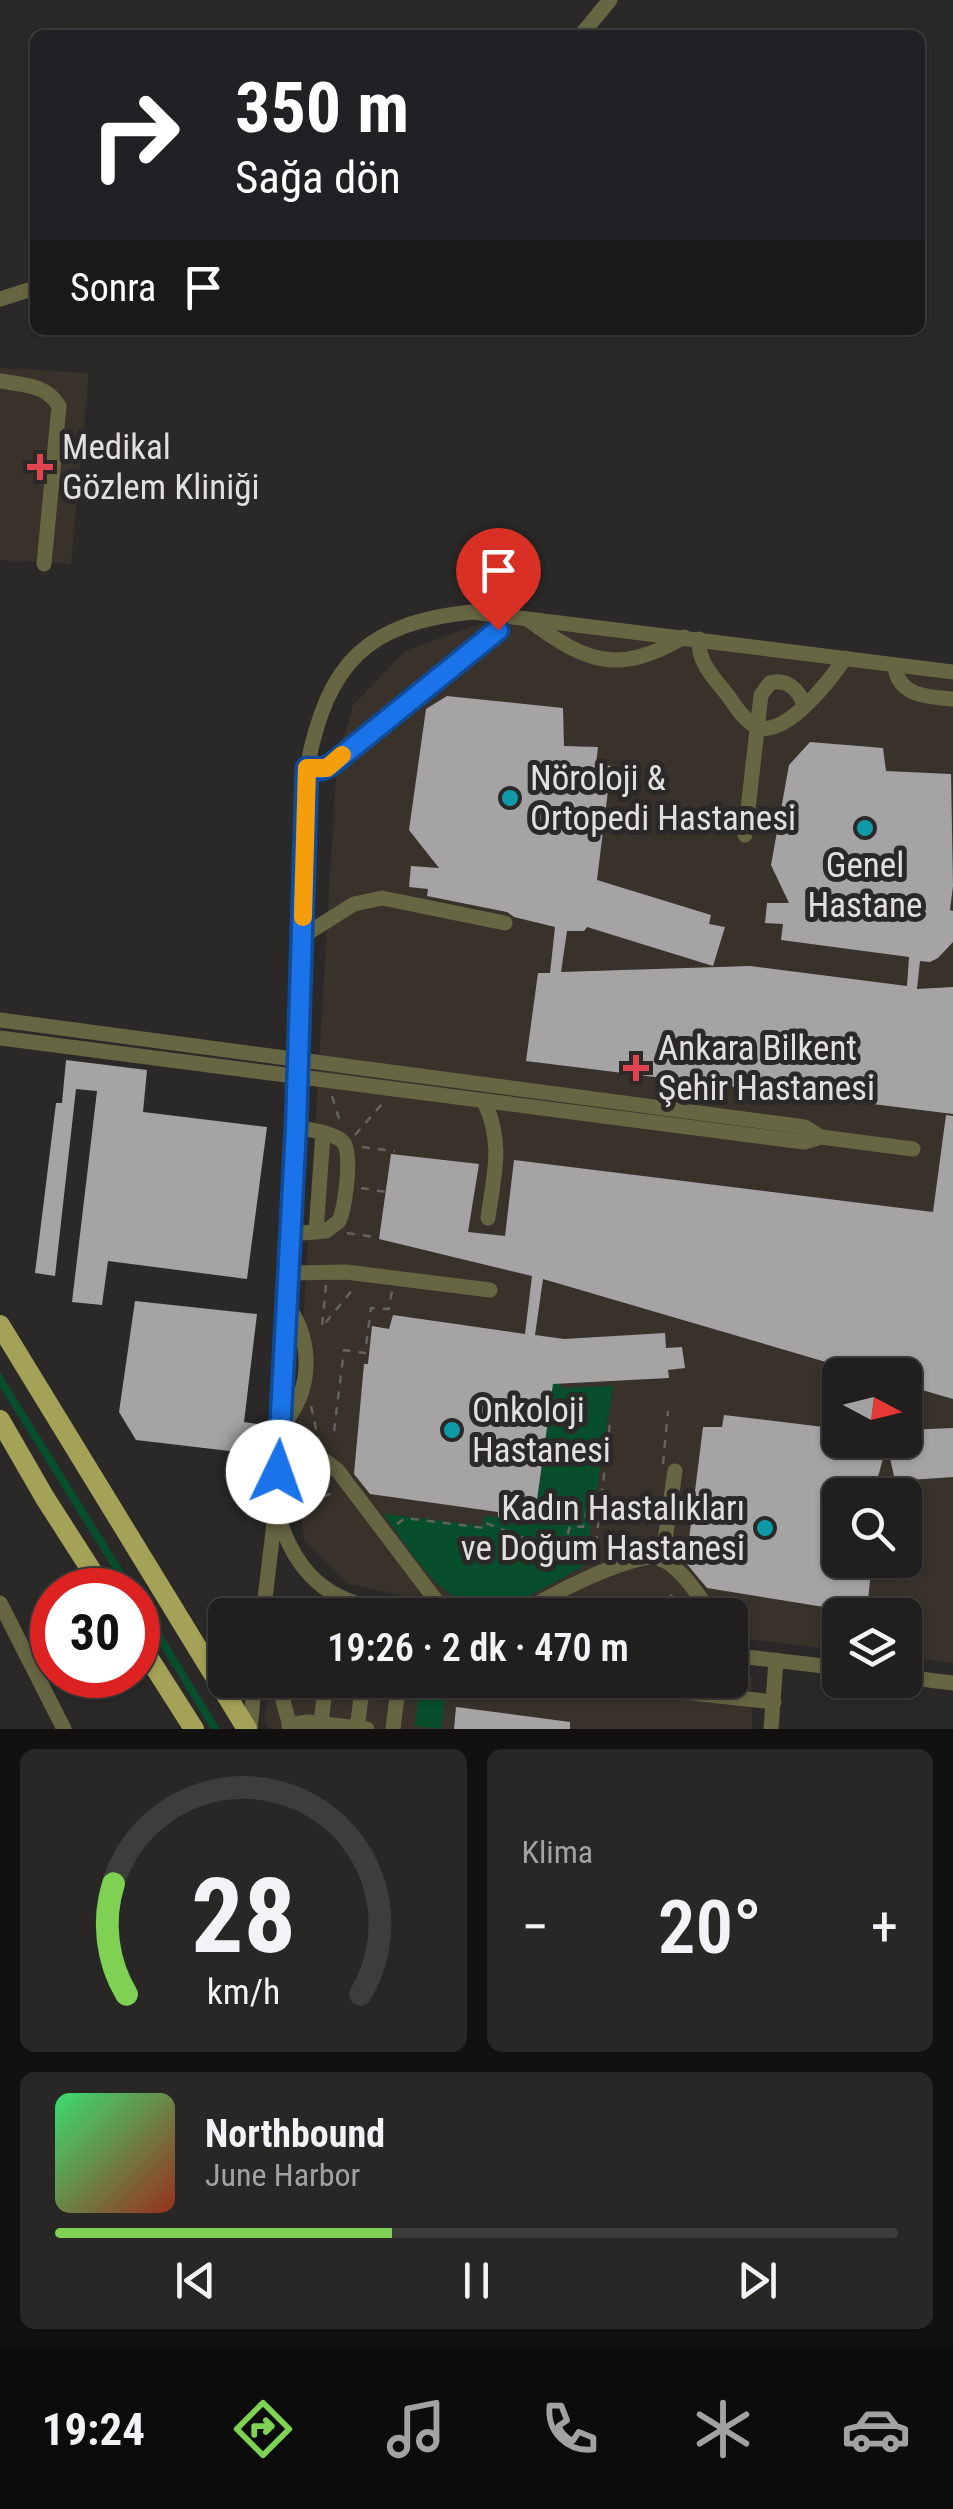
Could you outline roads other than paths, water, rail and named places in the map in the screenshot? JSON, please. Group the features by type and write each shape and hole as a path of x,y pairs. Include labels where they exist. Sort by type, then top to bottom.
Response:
{"main road":[{"path":"0,1326 248,1729"},
{"path":"0,1420 90,1568"},
{"path":"0,1437 45,1498"},
{"path":"160,1676 194,1729"}],"street":[{"path":"585,30 610,0"},
{"path":"0,298 30,289"},
{"path":"0,382 40,388 52,394 59,406 44,564"},
{"path":"338,1598 310,1576 284,1540 286,1511 280,1432 296,1127 307,768 318,715 333,683 353,658 404,623 472,612 953,672"},
{"path":"307,768 331,765 491,639 504,616"},
{"path":"526,618 574,652 627,661 691,638"},
{"path":"691,638 706,668 746,718 758,727 775,727 804,706 845,658"},
{"path":"895,665 903,687 922,696 953,699"},
{"path":"745,836 762,695 770,683 781,682 792,686 804,706"},
{"path":"303,936 354,904 382,898 505,922"},
{"path":"0,1020 804,1127 821,1137 913,1149"},
{"path":"0,1038 804,1142 821,1137"},
{"path":"484,1101 494,1121 498,1143 488,1218"},
{"path":"290,1234 332,1228 342,1216 348,1158 344,1143 296,1127"},
{"path":"316,1232 323,1134"},
{"path":"288,1274 346,1272 490,1290"},
{"path":"280,1432 338,1472 442,1598"},
{"path":"662,1560 668,1475"},
{"path":"267,1598 286,1511"},
{"path":"552,1598 638,1558 662,1560 676,1570 699,1598"},
{"path":"0,1603 64,1729"},
{"path":"748,1656 822,1666"},
{"path":"771,1729 776,1660"},
{"path":"922,1679 953,1683"},
{"path":"248,1729 253,1698"},
{"path":"284,1698 290,1727 307,1722 367,1729"},
{"path":"320,1723 323,1698"},
{"path":"357,1728 361,1698"},
{"path":"393,1729 397,1698"},
{"path":"743,1698 774,1702"}],"place":[{"name":"Medikal Gözlem Kliniği","path":"40,467"},
{"name":"Nöroloji & Ortopedi Hastanesi","path":"510,798"},
{"name":"Genel Hastane","path":"865,828"},
{"name":"Ankara Bilkent Şehir Hastanesi","path":"636,1068"},
{"name":"Onkoloji Hastanesi","path":"452,1430"},
{"name":"Kadın Hastalıkları ve Doğum Hastanesi","path":"765,1528"}]}
